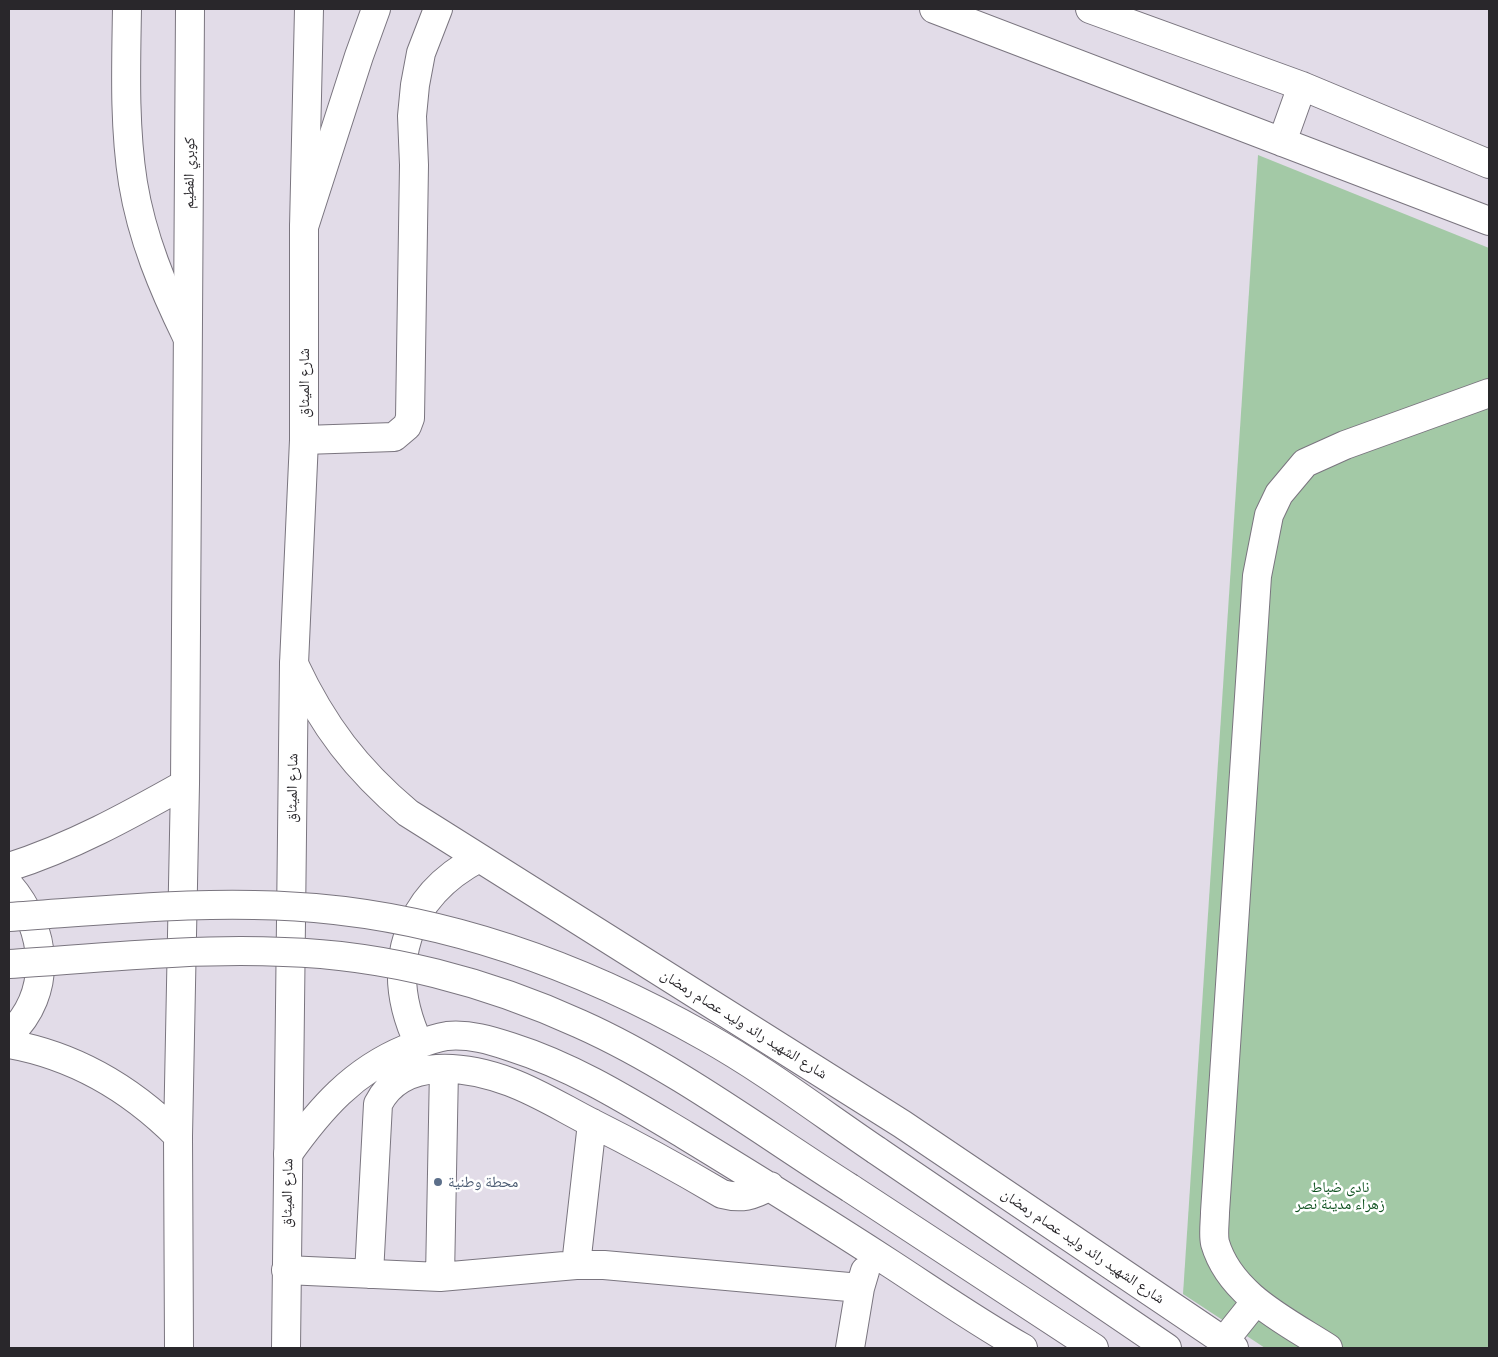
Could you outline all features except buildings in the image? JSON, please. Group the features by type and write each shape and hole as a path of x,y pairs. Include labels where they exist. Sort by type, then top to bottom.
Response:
{"main road":[{"path":"127,9 126,93 133,183 145,237 163,288 187,337 185,784 178,1136 179,1348"},
{"name":"كوبري الفطيم","path":"187,337 190,9"},
{"path":"304,227 309,9"},
{"path":"304,227 376,9"},
{"path":"304,440 394,437 402,433 410,418 413,108 421,54 438,9"},
{"path":"934,9 1489,222"},
{"path":"1090,9 1302,86 1489,164"},
{"path":"1282,142 1302,86"},
{"name":"شارع الميثاق","path":"286,1348 294,664 304,440 304,227"},
{"path":"1328,1348 1256,1301 1242,1288 1224,1262 1215,1242 1215,1212 1257,576 1269,514 1278,494 1305,463 1345,444 1489,393"},
{"name":"شارع الشهيد رائد وليد عصام رمضان","path":"294,664 321,717 360,769 408,813 902,1124 1229,1344"},
{"path":"9,867 74,843 113,825 185,784"},
{"path":"419,1044 404,1005 401,984 401,964 405,944 418,915 441,884 459,869 480,858"},
{"path":"9,885 30,913 40,949 40,970 36,992 28,1011 9,1035"},
{"path":"9,917 180,906 265,904 316,908 372,915 427,926 482,940 564,969 651,1008 760,1070 1168,1348"},
{"path":"9,964 160,953 286,952 347,957 407,967 467,982 533,1004 581,1024 636,1052 850,1188 1094,1348"},
{"path":"288,1154 326,1105 347,1084 369,1067 419,1044 446,1036 462,1036 494,1042 542,1057 600,1085 770,1186 1022,1348"},
{"path":"9,1044 61,1057 94,1071 125,1090 153,1111 178,1136"},
{"path":"368,1274 378,1104 384,1091 394,1081 405,1075 444,1069 473,1072 512,1082 722,1194 732,1197 754,1196 770,1186"},
{"path":"440,1277 444,1069"},
{"path":"576,1265 592,1123"},
{"path":"850,1348 860,1288 871,1251"},
{"path":"286,1270 440,1277 576,1265 643,1267 860,1288"},
{"path":"1229,1344 1256,1301"}],"green space":[{"name":"نادى ضباط زهراء مدينة نصر","path":"1258,155 1489,248 1489,1348 1265,1348 1183,1294"}],"place":[{"name":"محطة وطنية","path":"438,1182"}]}
